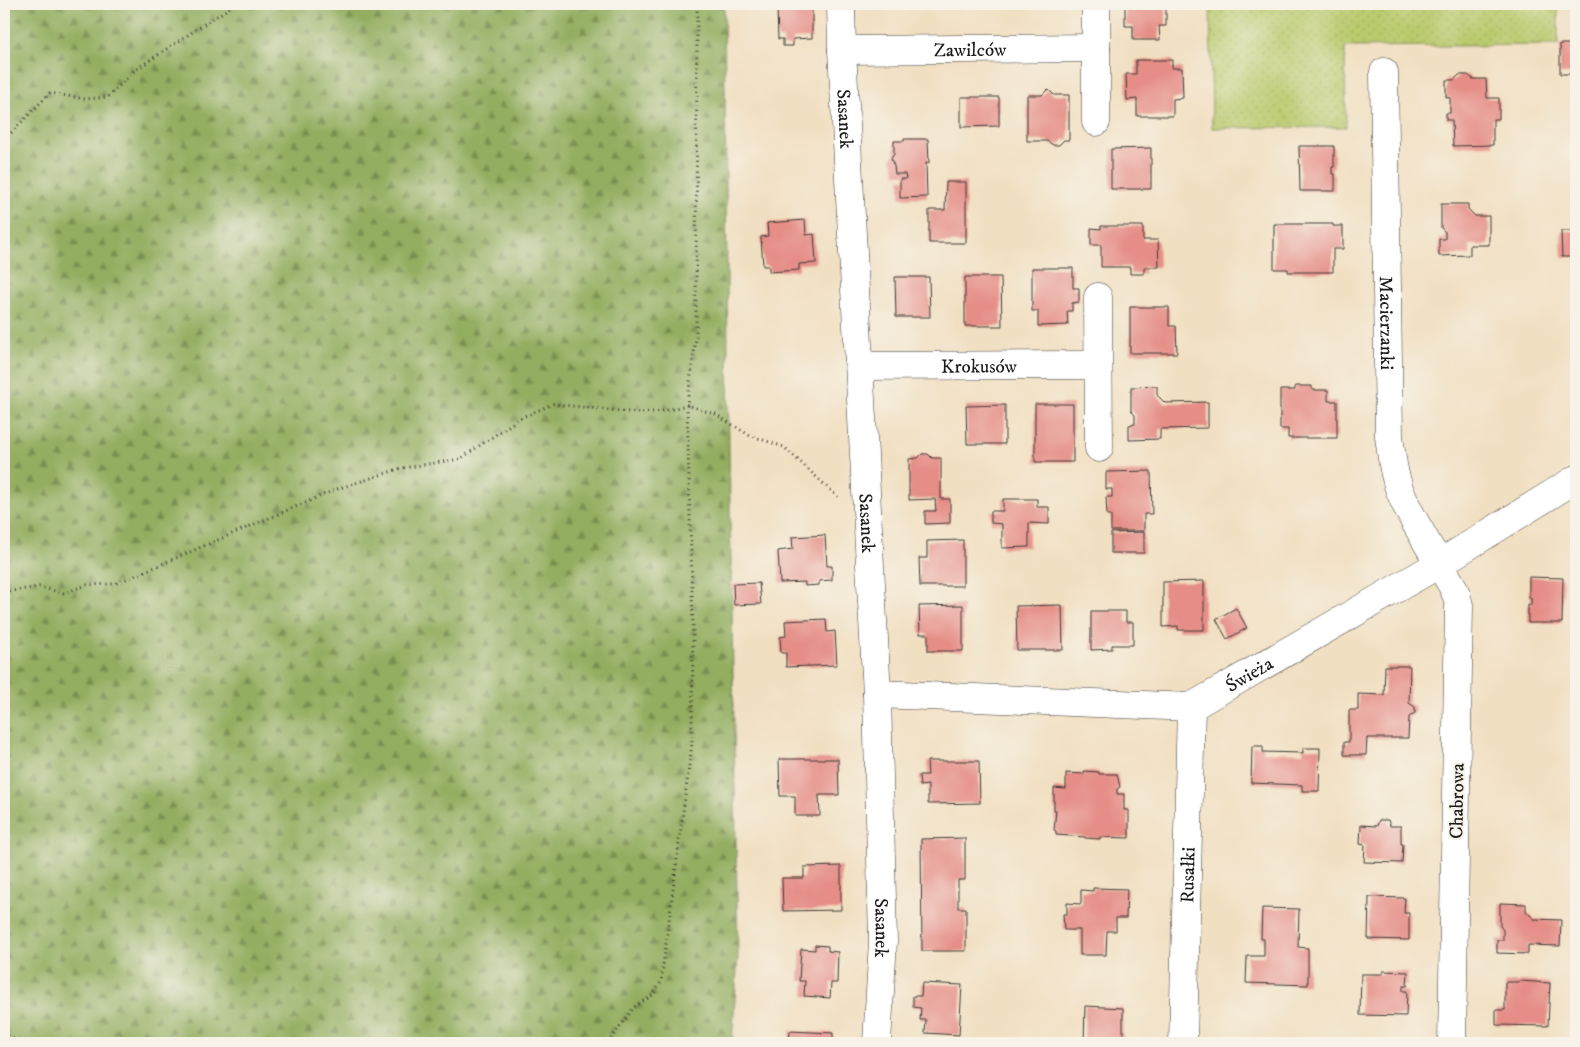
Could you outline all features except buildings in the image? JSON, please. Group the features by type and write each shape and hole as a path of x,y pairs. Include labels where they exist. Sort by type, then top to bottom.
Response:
{"street":[{"name":"Sasanek","path":"841,4 877,694 883,941 877,1043"},
{"path":"1096,4 1096,122"},
{"name":"Zawilców","path":"842,50 1096,48"},
{"name":"Macierzanki","path":"1384,72 1389,436 1396,479 1438,564"},
{"path":"1098,297 1099,448"},
{"name":"Krokusów","path":"860,366 1098,365"},
{"name":"Świeża","path":"1191,707 1438,564 1576,479"},
{"name":"Chabrowa","path":"1438,564 1452,582 1459,604 1452,1043"},
{"path":"877,694 1191,707"},
{"name":"Rusałki","path":"1183,1043 1191,707"}],"path":[{"path":"4,140 50,93 85,99 108,97 135,70 235,4"},
{"path":"608,1043 634,1007 652,995 661,982 692,743 693,628 687,405 696,337 698,10"},
{"path":"4,592 39,587 64,593 87,585 116,584 336,489 402,468 460,460 520,418 553,404 639,413 664,411 687,405 715,414 749,435 784,447 842,502 867,504"},
{"path":"4,1032 19,1043"}],"green space":[{"path":"4,4 724,4 729,448 738,956 732,1043 4,1043"},
{"path":"1210,4 1558,4 1558,45 1345,47 1346,127 1212,128"}]}
